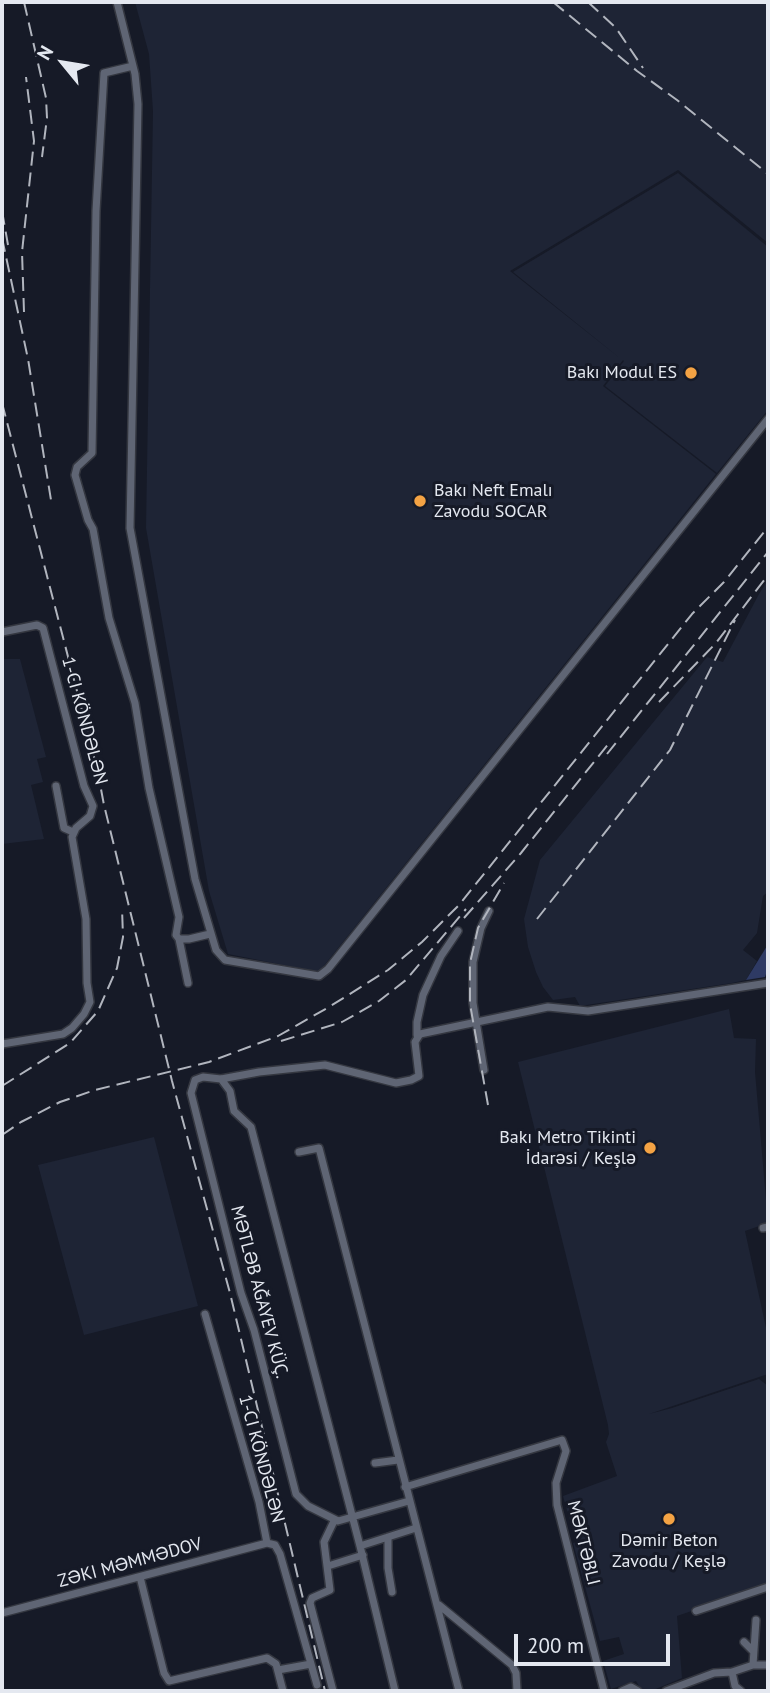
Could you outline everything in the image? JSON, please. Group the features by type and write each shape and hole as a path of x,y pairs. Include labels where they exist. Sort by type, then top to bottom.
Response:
{"street":[{"path":"117,2 133,66 138,104 130,528 195,879 220,956 231,962 319,976 328,969 768,419"},
{"path":"133,66 104,73 96,211 92,453 77,467 75,475 93,529 109,618 135,703 151,800 179,917 176,935 188,983"},
{"name":"1-CI KÖNDƏLƏN","path":"2,632 37,625 43,628 85,786 93,806 90,816 72,832"},
{"path":"2,1044 63,1034 84,1014 90,1002 86,965 88,931 72,832 65,828 56,786"},
{"path":"484,1070 472,993 473,962 481,928 489,911"},
{"path":"458,932 441,956 423,995 417,1035 548,1007 588,1010 768,983"},
{"path":"178,939 211,934"},
{"name":"MƏTLƏB AĞAYEV KÜÇ.","path":"334,1521 308,1506 296,1494 254,1330 241,1293 191,1093 192,1085 199,1078 221,1079 325,1065 391,1082 416,1079 419,1073 415,1042 417,1035"},
{"name":"MƏTLƏB AĞAYEV KÜÇ.","path":"221,1079 230,1091 234,1111 251,1127 363,1555 395,1691"},
{"path":"299,1152 319,1148 459,1691"},
{"name":"1-CI KÖNDƏLƏN","path":"205,1314 260,1502 267,1543 275,1545 280,1554 317,1685"},
{"name":"MƏKTƏBLI","path":"405,1487 562,1440 566,1451 556,1483 557,1505 604,1691"},
{"path":"375,1464 398,1460"},
{"path":"333,1691 310,1603 312,1598 330,1590 324,1542 334,1521 409,1501"},
{"path":"360,1546 416,1528"},
{"path":"388,1537 388,1568 392,1592"},
{"name":"ZƏKI MƏMMƏDOV","path":"2,1613 267,1543"},
{"path":"328,1566 363,1555"},
{"path":"141,1577 164,1674 169,1681 264,1658 274,1661 283,1691"},
{"path":"696,1611 768,1587"},
{"path":"438,1605 512,1665 516,1673 517,1691"},
{"path":"752,1665 756,1620"},
{"path":"744,1642 753,1651"},
{"path":"278,1670 311,1664"},
{"path":"666,1691 714,1673 732,1672 752,1665 768,1665"},
{"path":"732,1672 739,1690"},
{"path":"622,1691 631,1687 638,1691"}],"shaded area":[{"name":"Bakı Neft Emalı Zavodu SOCAR","path":"135,2 768,2 768,243 678,170 510,271 621,359 513,272 678,173 768,247 768,410 717,473 605,386 623,360 603,386 716,474 319,972 228,954 209,891 146,528 153,111 149,54"},
{"path":"768,580 768,892 763,896 757,933 743,950 757,961 746,980 732,983 580,1006 575,997 553,1000 536,972 528,947 524,919 540,860 707,657 723,662"},
{"path":"2,659 20,659 46,757 37,759 43,782 31,785 44,839 2,844"},
{"path":"767,946 768,968 765,977 746,980"},
{"name":"Bakı Metro Tikinti İdarəsi / Keşlə","path":"729,1009 734,1038 756,1039 755,1072 768,1223 745,1231 768,1337 768,1374 649,1414 759,1379 768,1386 768,1585 677,1616 682,1678 651,1691 642,1691 636,1681 611,1689 603,1661 624,1654 619,1637 600,1641 563,1496 617,1476 606,1442 608,1425 518,1062"},
{"path":"154,1137 198,1306 84,1335 38,1165"}],"railway":[{"path":"24,2 46,98 47,118 42,157"},
{"path":"553,2 768,174"},
{"path":"588,2 616,28 643,68"},
{"path":"24,312 22,252 34,141 26,77"},
{"path":"2,211 8,245"},
{"path":"2,238 28,359 51,500"},
{"path":"2,403 97,768 172,1081 230,1293 325,1691"},
{"path":"2,1135 60,1102 95,1090 209,1062 278,1036 388,970 422,942 459,905 692,614 724,582 768,527"},
{"path":"607,754 768,552"},
{"path":"659,702 716,643 768,575"},
{"path":"537,919 670,750 735,620"},
{"path":"464,918 521,853 610,742"},
{"path":"488,1105 470,1004 470,963 478,928 504,883"},
{"path":"2,1086 70,1043 98,1011 117,968 123,937 122,908"},
{"path":"281,1041 342,1022 379,1001 406,980 466,909"}],"place":[{"name":"Bakı Modul ES","path":"691,373"},
{"name":"Bakı Neft Emalı Zavodu SOCAR","path":"420,501"},
{"name":"Bakı Metro Tikinti İdarəsi / Keşlə","path":"650,1148"},
{"name":"Dəmir Beton Zavodu / Keşlə","path":"669,1519"}]}
